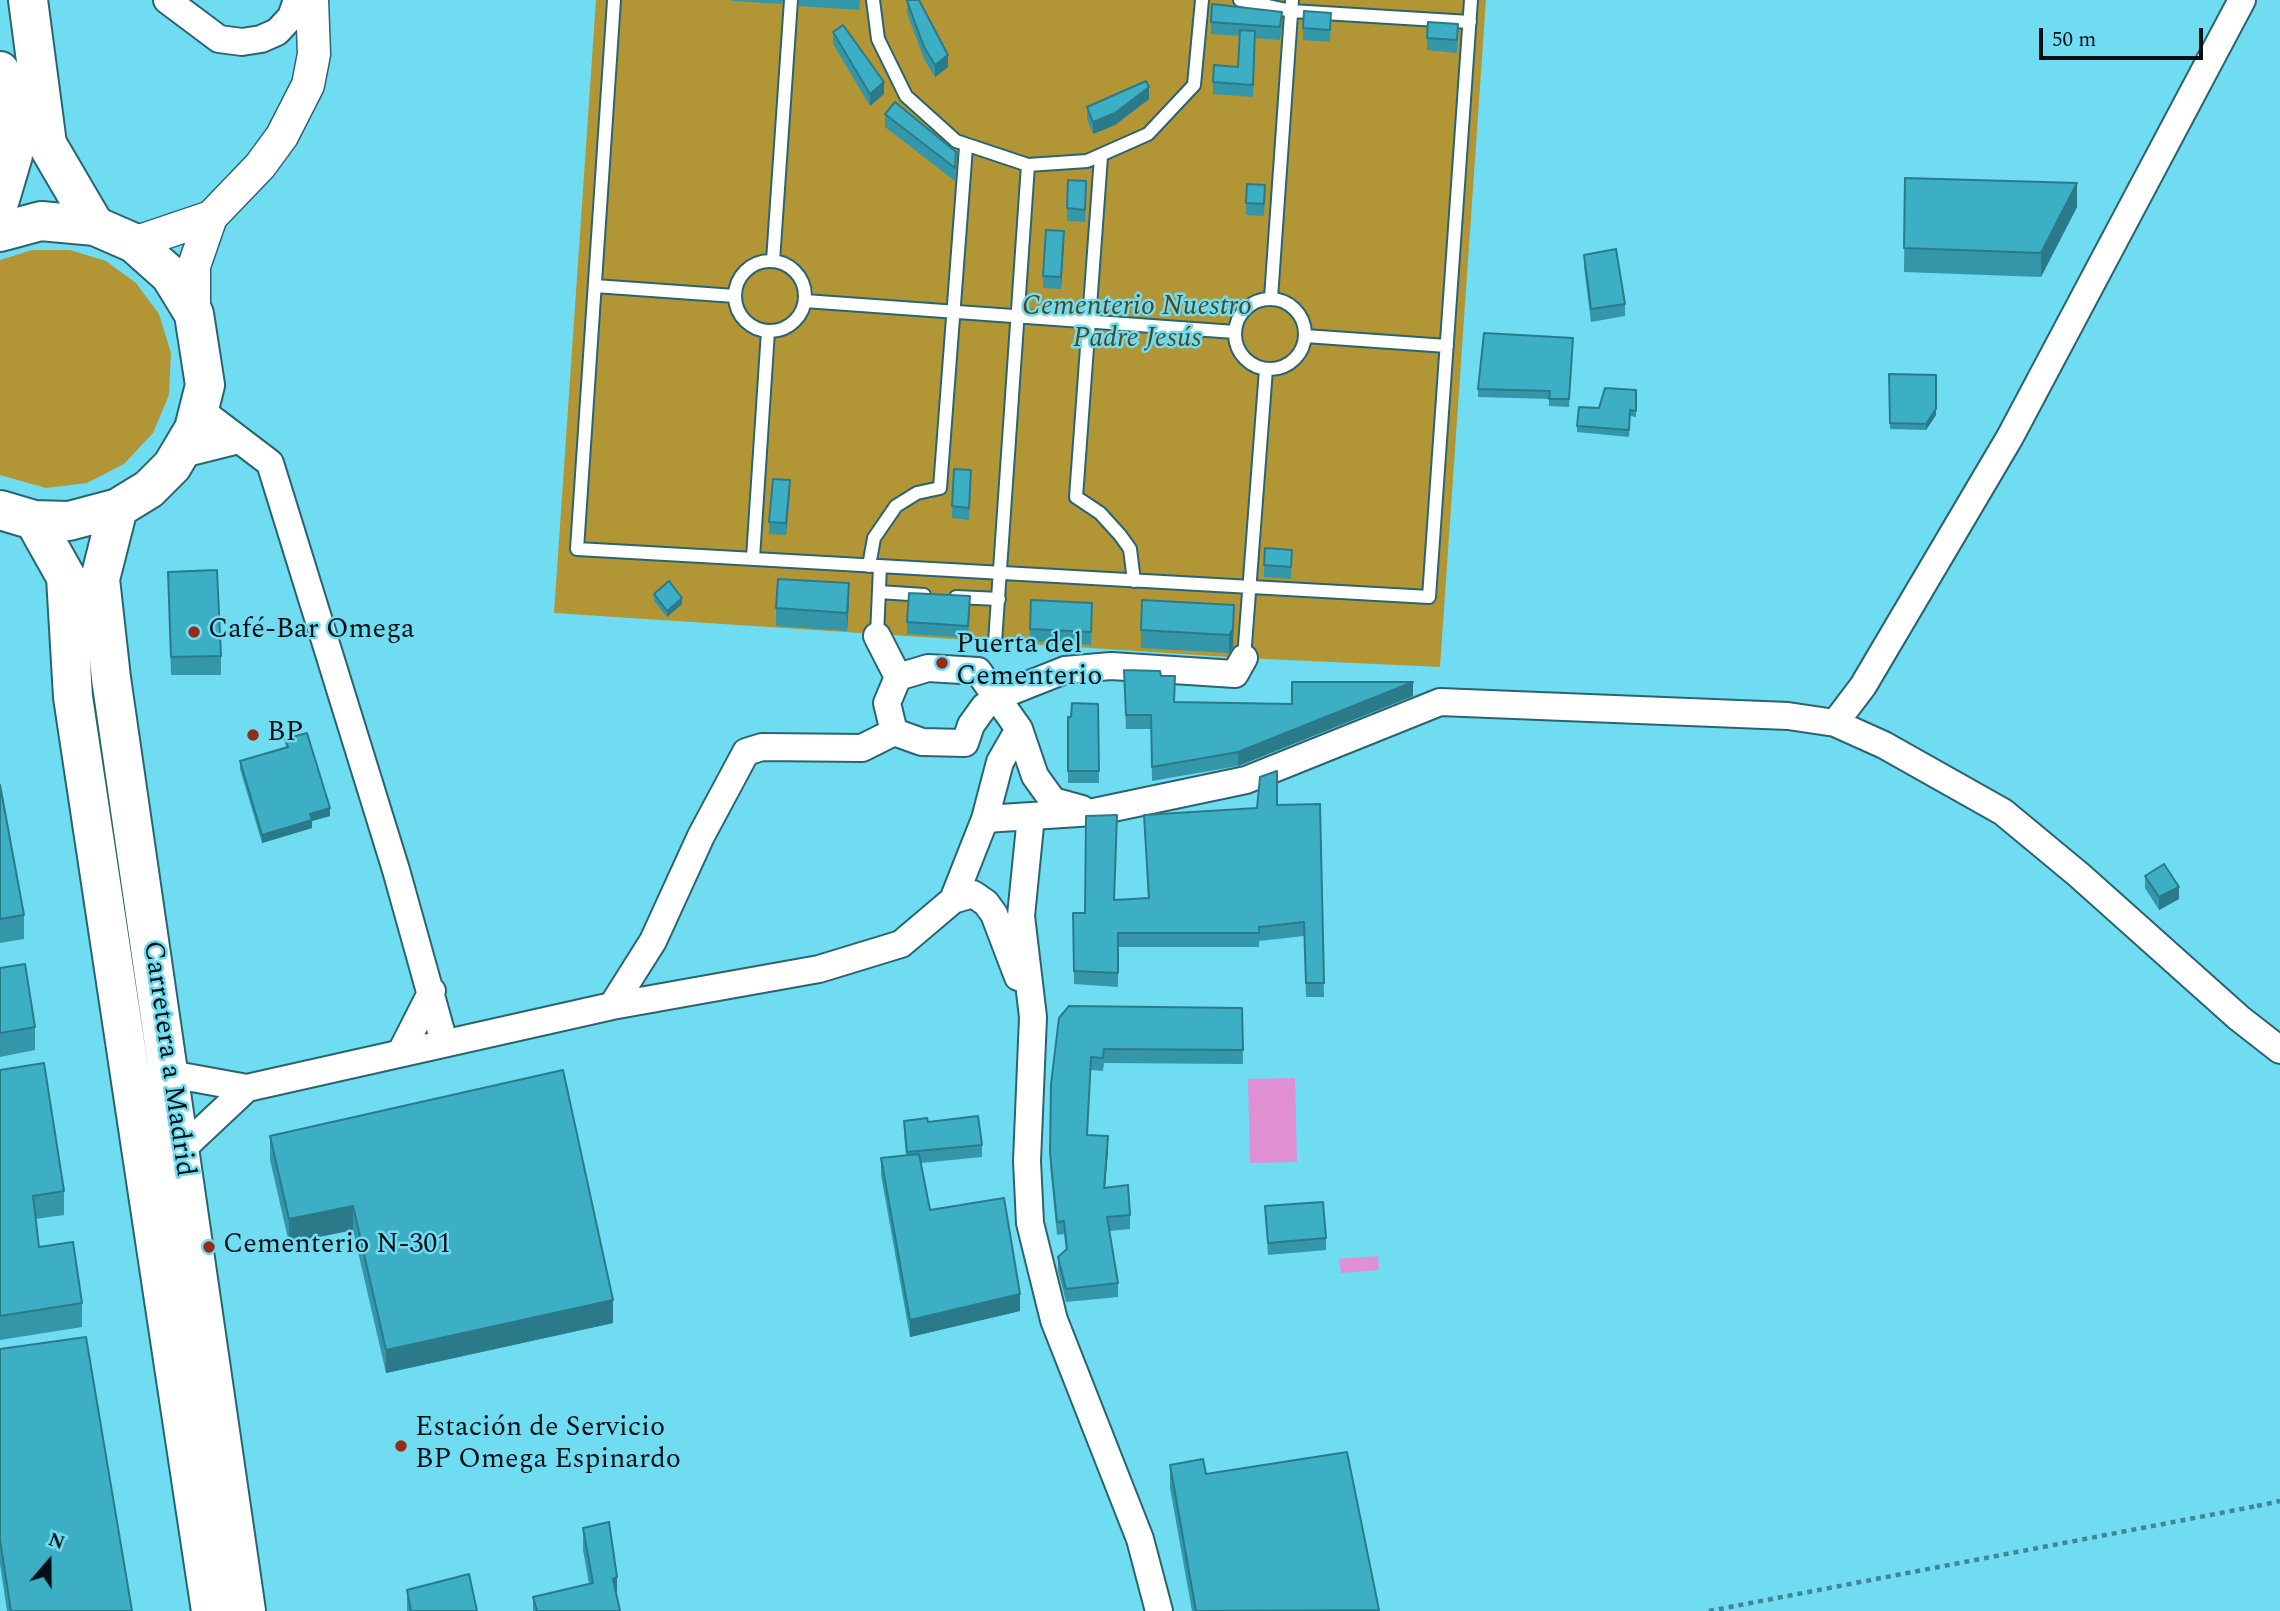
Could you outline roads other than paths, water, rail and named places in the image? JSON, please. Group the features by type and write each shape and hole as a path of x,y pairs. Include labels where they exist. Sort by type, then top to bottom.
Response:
{"main road":[{"path":"28,0 47,144 95,226"},
{"path":"0,71 13,155 0,199"},
{"path":"0,232 41,221 95,226 134,243 170,275 194,314 205,385 194,429 172,466 149,489 118,508 69,521 17,515"},
{"name":"Carretera a Madrid","path":"118,508 100,579 111,678 246,1611"},
{"name":"Carretera a Madrid","path":"17,515 66,578 73,697 211,1611"}],"street":[{"path":"167,0 219,39 242,42 261,39 277,32 291,17 297,0"},
{"path":"194,314 194,266 211,217 260,166 282,136 308,85 314,54 312,0"},
{"path":"1835,723 1863,686 2010,437 2242,0"},
{"path":"134,243 211,217"},
{"path":"199,409 270,463 432,991 444,1042"},
{"path":"179,455 239,440"},
{"path":"877,636 898,677"},
{"path":"965,743 971,725 984,707 997,696 1065,670 1111,666 1235,674 1244,658"},
{"path":"898,677 928,668 978,671 1018,729 1035,776 1053,801 1094,812"},
{"path":"894,732 887,703 898,677"},
{"path":"985,819 1094,812 1246,780 1440,702 1788,716 1835,723 1884,745 2003,812 2079,875 2239,1018 2280,1049"},
{"path":"953,900 985,819 1000,762 1018,729"},
{"path":"612,1006 653,941 701,836 746,752 762,747 862,748 894,732 922,742 965,743 987,765 994,784"},
{"path":"1031,816 1021,916 1033,1017 1027,1161 1030,1223 1054,1320 1140,1539 1159,1611"},
{"path":"170,1074 247,1088 612,1006 818,969 901,944 953,900 973,894 994,914 1033,1017"},
{"path":"401,1052 432,991"},
{"path":"181,1150 247,1088"}],"lane":[{"path":"614,0 578,549 1429,597 1471,0"},
{"path":"773,261 791,0"},
{"path":"873,0 878,39 906,96 966,147 1028,165 1101,157 1148,134 1194,85 1202,0"},
{"path":"1240,0 1470,22"},
{"path":"1271,299 1292,5"},
{"path":"877,636 879,592 874,538 896,506 917,493 940,488 966,147"},
{"path":"1101,157 1076,498 1100,513 1121,535 1130,550 1133,581"},
{"path":"995,642 1028,165"},
{"path":"773,261 784,264 801,279 805,301 802,311 788,326 768,331 757,329 741,316 735,296 742,274 761,262 773,261"},
{"path":"595,286 735,296"},
{"path":"1271,299 1282,301 1300,314 1305,336 1297,357 1278,368 1266,369 1255,366 1240,352 1235,331 1242,312 1260,300 1271,299"},
{"path":"805,301 1235,331"},
{"path":"752,558 768,331"},
{"path":"1305,336 1447,345"},
{"path":"1244,658 1266,369"},
{"path":"879,592 999,599"}],"place":[{"name":"Café-Bar Omega","path":"194,632"},
{"name":"Puerta del Cementerio","path":"942,663"},
{"name":"BP","path":"253,735"},
{"name":"Cementerio N-301","path":"209,1247"},
{"name":"Estación de Servicio BP Omega Espinardo","path":"401,1446"}],"park label":[{"name":"Cementerio Nuestro Padre Jesús","path":"1137,325"}]}
